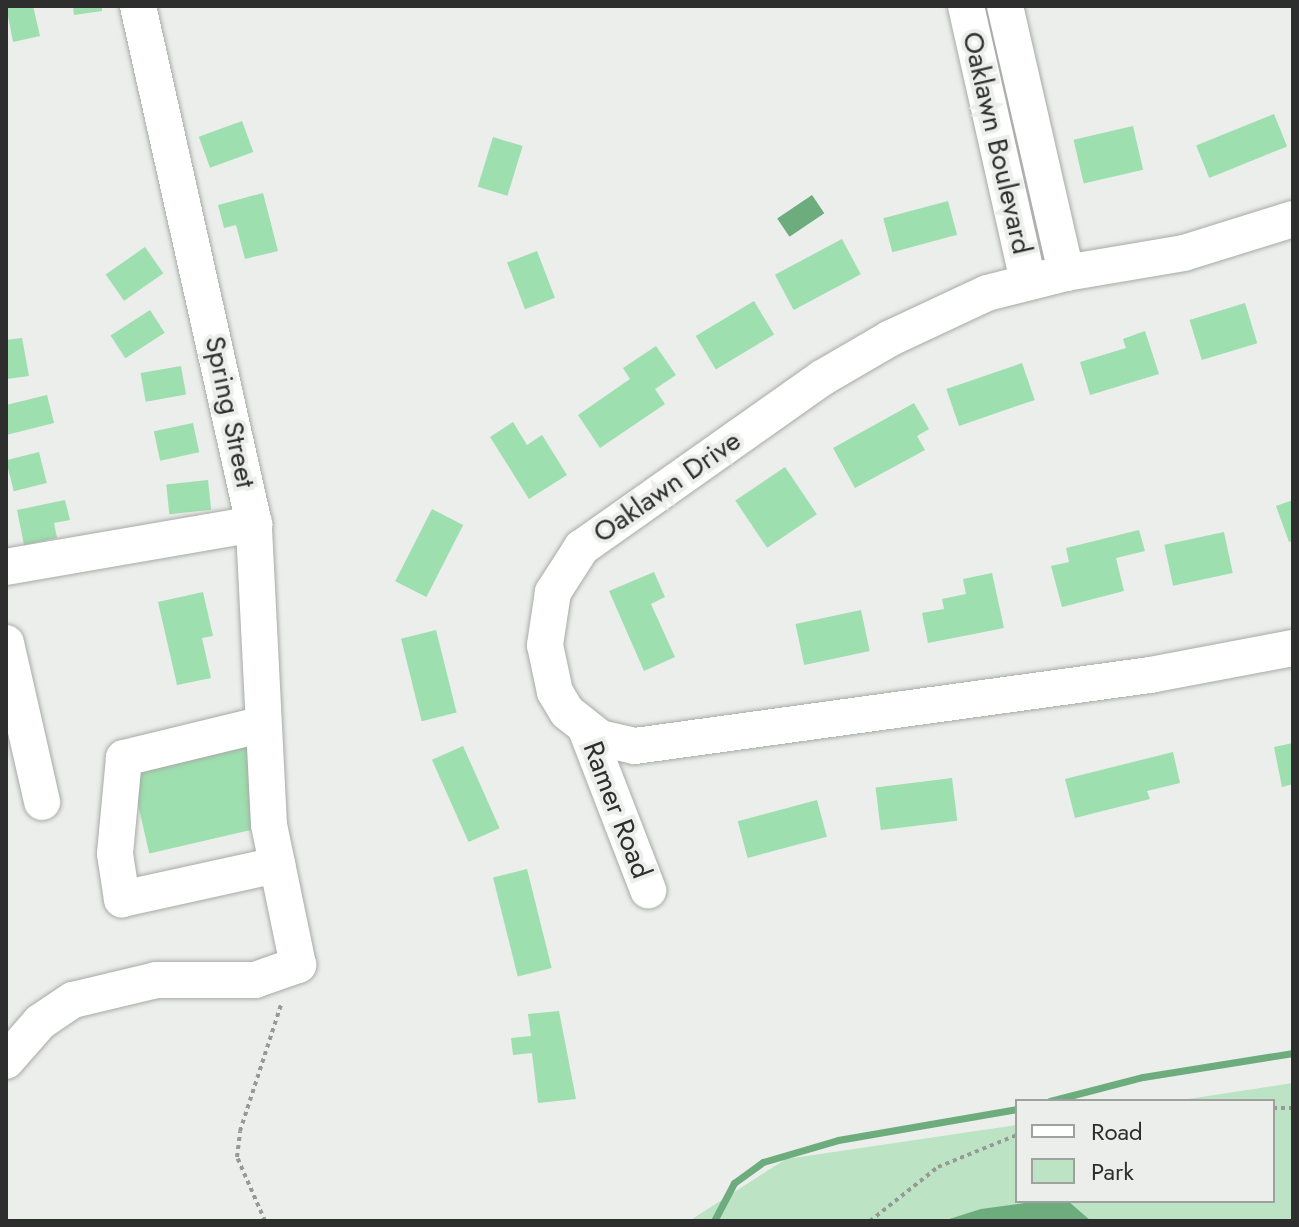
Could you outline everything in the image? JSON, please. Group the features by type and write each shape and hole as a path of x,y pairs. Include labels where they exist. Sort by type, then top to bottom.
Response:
{"street":[{"name":"Spring Street","path":"138,6 254,524 260,725 269,825 298,965 287,968"},
{"name":"Oaklawn Boulevard","path":"966,6 1028,281"},
{"name":"Oaklawn Boulevard","path":"1005,6 1066,273"},
{"name":"Oaklawn Drive","path":"586,729 555,692 545,645 553,592 582,547 822,378 958,305 1028,281 1184,253 1293,219"},
{"path":"6,567 254,524"},
{"path":"6,643 42,802"},
{"path":"586,729 635,746 1134,677 1293,648"},
{"path":"260,725 124,758 120,765 116,866 122,899 277,865"},
{"name":"Ramer Road","path":"586,729 648,890"},
{"path":"6,1061 40,1022 73,1000 156,980 255,980 287,968"}],"path":[{"path":"265,1221 237,1157 240,1131 282,1002 287,968"},
{"path":"870,1221 938,1167 1015,1136"}],"green space":[{"path":"1293,1083 1293,1221 689,1221 786,1159 1015,1125 1015,1203 1275,1203 1275,1099 1188,1099"}],"shaded area":[{"path":"812,195 824,213 789,237 777,218"},
{"path":"1024,1203 1070,1203 1091,1221 943,1221 981,1209"}],"building":[{"path":"6,6 33,6 40,36 13,42"},
{"path":"73,6 102,6 102,11 74,15"},
{"path":"1274,114 1287,146 1209,178 1196,145"},
{"path":"242,121 253,152 210,168 199,137"},
{"path":"1133,126 1143,170 1084,184 1074,140"},
{"path":"493,137 523,146 507,196 478,187"},
{"path":"263,193 278,251 245,259 236,225 224,228 218,205"},
{"path":"948,201 957,235 892,252 883,218"},
{"path":"842,239 861,274 794,310 775,275"},
{"path":"145,247 163,273 124,301 106,275"},
{"path":"537,251 555,298 525,309 507,262"},
{"path":"754,301 774,334 716,369 696,336"},
{"path":"1245,303 1257,343 1202,360 1190,320"},
{"path":"150,310 165,333 125,358 111,336"},
{"path":"1145,331 1159,374 1090,395 1080,362 1126,348 1123,339"},
{"path":"22,338 29,376 6,379 6,340"},
{"path":"656,346 676,375 655,389 665,404 600,448 578,415 630,379 623,368"},
{"path":"1022,363 1035,400 959,426 946,389"},
{"path":"181,366 186,395 146,402 141,373"},
{"path":"47,395 54,423 6,435 6,405"},
{"path":"914,403 929,429 917,436 925,450 855,488 833,448"},
{"path":"513,422 527,445 542,435 567,475 529,499 490,437"},
{"path":"193,423 199,452 160,461 154,431"},
{"path":"39,452 47,483 14,491 6,460"},
{"path":"785,467 817,514 767,548 735,501"},
{"path":"208,480 211,510 169,514 166,484"},
{"path":"65,500 70,520 54,523 57,538 24,545 17,510"},
{"path":"1293,500 1293,541 1289,542 1276,506"},
{"path":"432,509 463,525 426,597 395,581"},
{"path":"1139,530 1145,551 1116,558 1124,591 1062,607 1051,566 1069,562 1066,548"},
{"path":"1224,532 1233,573 1173,586 1164,545"},
{"path":"654,572 665,597 651,604 675,657 644,671 609,591"},
{"path":"992,573 1004,628 928,643 922,613 944,609 942,599 966,594 963,579"},
{"path":"203,592 213,636 202,638 211,678 177,685 158,602"},
{"path":"861,610 870,651 804,665 795,624"},
{"path":"436,630 457,712 422,721 401,639"},
{"path":"245,739 265,827 149,853 129,766"},
{"path":"1293,743 1293,784 1282,787 1274,747"},
{"path":"463,746 500,828 469,842 432,760"},
{"path":"1173,752 1180,783 1147,791 1150,799 1075,818 1065,779"},
{"path":"952,778 957,821 881,830 876,787"},
{"path":"817,800 827,837 748,858 738,821"},
{"path":"527,869 552,968 518,976 493,877"},
{"path":"559,1011 576,1099 538,1103 532,1053 513,1055 511,1038 531,1036 528,1014"}],"waterway":[{"path":"1058,1099 1143,1077 1293,1053"},
{"path":"714,1221 734,1183 763,1162 838,1140 1015,1109"}]}
